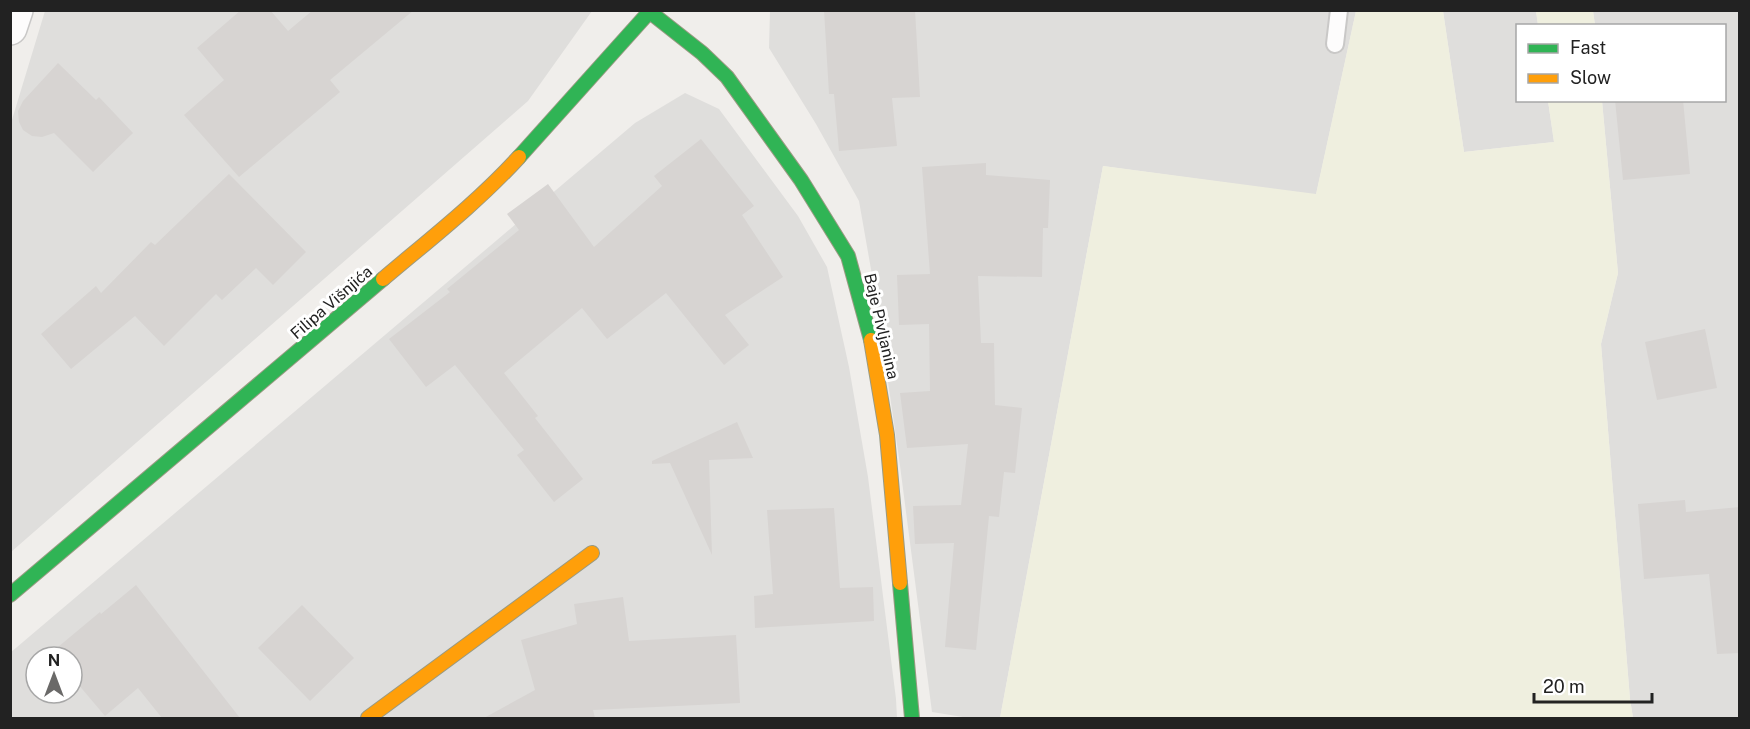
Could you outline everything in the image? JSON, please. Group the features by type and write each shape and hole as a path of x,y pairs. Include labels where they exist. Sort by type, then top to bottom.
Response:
{"street":[{"path":"10,28 16,10"},
{"name":"Filipa Višnjića","path":"10,595 447,225 504,173 651,11"},
{"name":"Baje Pivljanina","path":"651,11 727,77 801,180 848,256 870,336 887,435 912,718"},
{"path":"368,718 592,553"}],"lane":[{"path":"1335,44 1340,10"}],"shaded area":[{"path":"45,11 592,11 528,101 11,552 11,123"},
{"path":"770,11 1356,11 1316,195 1103,166 1000,718 969,718 932,712 899,458 875,292 859,201 816,124 769,48"},
{"path":"1443,11 1536,11 1538,24 1516,24 1516,102 1548,102 1554,142 1464,152"},
{"path":"1593,11 1739,11 1739,718 1633,718 1601,344 1618,273 1602,102 1726,102 1726,24 1595,24"},
{"path":"685,93 719,109 798,216 827,267 849,367 868,477 897,718 11,718 10,653 635,123"}],"green space":[{"path":"1356,11 1443,11 1464,152 1554,142 1548,102 1602,102 1618,273 1601,344 1633,718 1000,718 1103,166 1316,194"},
{"path":"1536,11 1593,11 1595,24 1538,24"}],"building":[{"path":"241,10 270,10 288,31 313,10 414,10 330,80 340,92 239,177 184,115 224,80 197,48"},
{"path":"824,10 915,10 920,97 892,98 897,146 839,151 834,94 829,94"},
{"path":"58,63 96,100 99,97 133,133 93,172 54,133 42,137 32,136 23,130 19,122 18,111 23,101"},
{"path":"1615,102 1683,102 1690,174 1623,180"},
{"path":"701,139 754,206 742,215 783,277 725,315 749,345 724,365 666,293 607,339 582,308 504,373 538,416 535,418 583,479 554,502 517,455 524,450 455,365 426,387 389,339 450,292 447,289 519,230 507,214 548,184 594,247 662,186 654,176"},
{"path":"986,163 986,175 1050,180 1048,228 1043,228 1042,277 978,276 981,343 994,343 995,405 1022,408 1015,473 1004,472 999,517 989,516 976,650 945,647 954,543 915,544 913,506 961,505 968,444 907,448 900,393 930,391 929,324 899,325 897,275 930,274 922,167"},
{"path":"229,174 306,252 273,285 256,268 222,300 216,294 164,346 135,316 71,369 41,334 96,286 101,293 151,242 155,245"},
{"path":"1705,329 1717,388 1657,400 1645,342"},
{"path":"737,422 753,458 709,460 712,555 670,463 652,464 652,461"},
{"path":"1685,500 1686,512 1740,507 1740,653 1717,654 1709,574 1644,579 1638,504"},
{"path":"834,508 840,588 873,587 874,621 755,628 754,596 773,594 767,510"},
{"path":"136,585 240,718 162,718 138,688 105,716 84,691 84,645 60,645 100,612 101,614"},
{"path":"623,597 629,641 736,635 740,703 593,710 595,718 484,718 535,690 521,640 577,624 574,604"},
{"path":"302,605 354,658 310,701 258,648"}],"traffic: fast":[{"path":"519,157 651,10"},
{"path":"650,12 702,53 727,77 801,180 848,256 871,340"},
{"path":"10,595 383,279"},
{"path":"900,583 912,718"}],"traffic: slow":[{"path":"383,279 470,205 519,157"},
{"path":"871,340 887,435 900,583"},
{"path":"368,718 592,553"}]}
